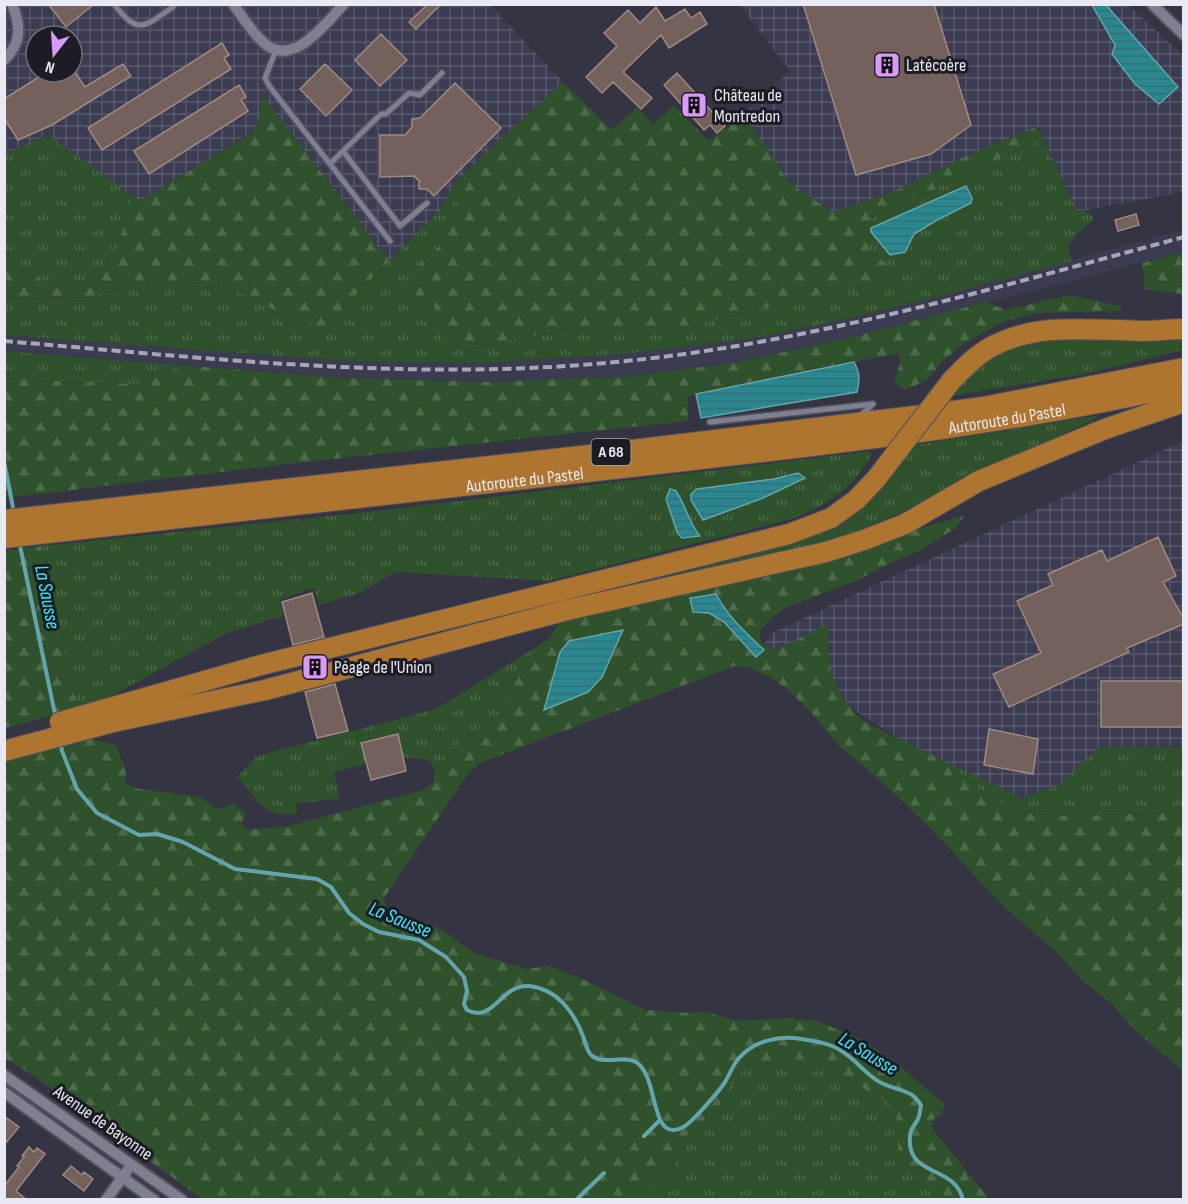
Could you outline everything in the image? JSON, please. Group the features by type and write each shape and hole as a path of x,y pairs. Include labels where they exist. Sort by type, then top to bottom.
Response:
{"highway":[{"path":"4,751 17,739 89,720 261,665 394,630 789,534 831,518 856,500 876,479 952,380 969,362 989,347 1024,334 1070,329 1146,331 1184,329"},
{"name":"Autoroute du Pastel","path":"4,538 37,525 983,407 1184,368"},
{"name":"Autoroute du Pastel","path":"4,520 37,525 605,471 926,433 1020,418 1184,385"},
{"path":"89,720 266,690 567,610 826,552 905,524 979,481 1105,429 1184,402"}],"street":[{"path":"4,60 16,46 20,36 18,20 12,4"},
{"path":"233,4 262,42 276,50 288,51 298,48 344,4"},
{"path":"1152,4 1184,35"},
{"name":"Avenue de Bayonne","path":"4,1076 182,1200"},
{"name":"Avenue de Bayonne","path":"4,1092 154,1200"},
{"path":"106,1200 132,1164"}],"lane":[{"path":"114,4 127,21 136,26 147,25 175,4"},
{"path":"276,50 265,78 270,87 390,242"},
{"path":"330,164 381,114 386,114 409,93 420,95 442,74"},
{"path":"343,151 400,226 427,203"},
{"path":"710,422 873,404 854,423"}],"shaded area":[{"path":"5,5 490,5 563,82 456,181 441,209 389,261 278,116 140,201 48,135 5,154"},
{"path":"740,5 1128,5 1183,55 1183,192 1077,212 1038,127 973,153 890,193 832,212 789,182 743,114 790,71"},
{"path":"1092,5 1106,5 1178,87 1159,104 1135,84 1112,54 1115,45"},
{"path":"966,186 972,198 971,203 914,234 905,252 890,255 871,232 871,228"},
{"path":"1183,230 1183,251 1084,278 852,337 734,363 622,377 486,382 343,378 5,351 4,335 344,361 485,363 624,354 755,338 847,319"},
{"path":"854,362 859,377 857,392 701,418 696,394"},
{"path":"1183,441 1183,746 1101,747 1063,784 1022,797 976,779 908,744 758,651 772,633"},
{"path":"798,473 805,478 763,498 703,520 691,500 691,494 697,489 774,479"},
{"path":"670,489 676,491 700,536 682,538 677,532 666,499"},
{"path":"716,594 744,631 764,650 756,657 724,622 709,613 693,612 690,598"},
{"path":"623,630 602,677 588,692 544,710 560,652 569,641"}],"green space":[{"path":"563,82 612,130 637,107 653,124 674,106 709,141 743,114 789,182 832,212 890,193 973,153 1038,126 1043,139 858,225 869,247 895,274 868,284 684,327 569,329 464,351 441,338 447,328 433,305 407,289 416,267 443,243 458,206 456,181"},
{"path":"262,95 389,261 345,306 330,330 281,313 233,289 141,283 89,297 26,300 5,298 5,262 64,291 99,278 107,261 117,248 133,196 140,201 253,132 259,120"},
{"path":"48,135 133,196 117,248 107,261 99,278 64,291 5,262 4,154"},
{"path":"1043,139 1077,212 1087,211 1094,219 1075,236 1068,247 1072,261 847,319 755,338 624,354 485,363 344,361 5,335 4,298 26,300 89,297 141,283 233,289 281,313 330,330 345,306 441,209 456,181 458,206 443,243 416,267 433,305 464,351 569,329 684,327 868,284 895,274 869,247 857,225"},
{"path":"1183,252 1183,294 1145,289 1142,263"},
{"path":"1069,295 1121,306 1121,311 1038,313 1005,321 964,343 943,361 926,381 904,390 894,382 900,364 899,353 688,396 688,421 296,463 5,498 5,379 137,384 165,376 180,365 343,378 486,382 622,377 734,363 852,337 987,302 1005,310"},
{"path":"1183,335 1183,350 1085,374 946,397 978,361 1022,340"},
{"path":"5,351 180,365 165,376 137,384 5,379"},
{"path":"1100,415 1096,419 1005,460 903,512 860,530 819,543 548,602 816,530 910,446"},
{"path":"871,451 867,462 856,477 840,493 802,515 549,581 396,572 359,593 319,605 314,588 280,599 283,616 227,633 93,706 77,709 41,546 367,512","holes":["798,473 805,478 763,498 718,514 697,489 774,479"]},
{"path":"964,516 956,528 919,551 858,580 785,608 769,620 760,631 761,642 775,650 828,624 831,672 841,695 853,711 862,720 876,728 942,760 990,797 1016,813 1078,816 1171,812 1183,805 1183,1071 1135,1030 1111,1003 1085,983 1054,950 1004,907 932,830 881,781 839,746 811,712 786,688 748,667 735,666 480,763 468,774 384,898 386,908 396,918 428,923 441,929 474,953 526,969 548,966 580,978 646,1010 706,1012 736,1021 788,1018 817,1021 863,1040 898,1065 944,1104 942,1114 933,1120 932,1128 989,1199 938,1199 899,1163 896,1107 810,1058 746,1065 715,1112 689,1136 673,1167 639,1200 202,1199 38,1079 5,1058 5,760 88,738 116,745 126,772 125,784 139,789 201,797 213,807 222,809 233,804 246,813 242,824 247,830 289,826 423,790 433,782 435,773 463,737 490,723 504,707 513,681 523,662 549,639 567,610 623,608","holes":["623,631 544,710 560,652 569,641"]},
{"path":"41,546 77,709 5,728 5,551"},
{"path":"549,639 523,662 513,681 504,707 490,723 463,737 435,773 431,762 408,758 334,772 340,799 296,803 297,814 286,815 262,806 237,777 257,756 436,709"},
{"path":"1099,747 1183,747 1183,805 1171,812 1078,816 1016,813 990,797 942,760 1022,798 1060,785"},
{"path":"810,1058 896,1107 900,1163 938,1199 639,1200 673,1167 689,1136 715,1112 746,1065"}],"building":[{"path":"48,4 94,4 70,24 64,24"},
{"path":"428,4 441,4 416,29 409,22"},
{"name":"Latécoère","path":"803,4 934,4 971,125 931,154 856,175"},
{"path":"656,7 665,21 685,9 691,18 700,12 707,24 669,48 661,35 623,72 652,98 641,109 613,82 602,93 586,77 617,46 604,33 628,10 640,23"},
{"path":"381,34 407,60 380,86 355,60"},
{"path":"222,43 229,55 224,58 231,69 102,150 88,128"},
{"path":"123,64 131,76 52,125 18,140 4,118 4,99 28,84 83,84 85,87"},
{"path":"325,64 352,90 326,116 300,89"},
{"name":"Château de Montredon","path":"677,73 725,126 717,133 710,125 704,130 664,85"},
{"path":"455,83 501,128 434,196 427,189 419,189 419,181 414,176 380,177 380,135 405,135 412,127 412,119 420,118"},
{"path":"239,85 246,97 241,100 248,111 149,174 134,151"},
{"path":"1136,214 1139,225 1118,231 1115,220"},
{"path":"1158,537 1176,576 1163,582 1184,619 1184,624 1127,648 1129,652 1009,707 993,674 1041,653 1017,601 1053,585 1048,574 1102,550 1107,561"},
{"path":"312,593 324,637 293,645 282,602"},
{"path":"1101,681 1184,681 1184,727 1101,727"},
{"path":"335,684 348,731 317,738 305,692"},
{"path":"989,729 1038,739 1033,774 984,765"},
{"path":"398,734 406,771 371,780 361,743"},
{"path":"4,1116 19,1127 4,1145"},
{"path":"29,1147 34,1152 37,1148 45,1154 16,1191 27,1200 4,1200 4,1186 19,1167 17,1166 24,1157 22,1156"},
{"path":"71,1166 82,1175 84,1172 93,1179 84,1191 63,1175"}],"waterway":[{"name":"La Sausse","path":"4,461 14,513"},
{"name":"La Sausse","path":"19,541 56,719"},
{"name":"La Sausse","path":"60,741 77,789 97,813 139,835 157,834 183,842 235,869 317,879 331,887 349,913 363,924 379,932 419,940 446,957 464,977 467,991 464,1004 467,1010 476,1013 484,1012 519,987 539,988 556,997 575,1018 592,1056 603,1060 631,1060 643,1069 648,1078 657,1112 666,1128 677,1130 691,1121 720,1089 739,1058 759,1043 793,1038 836,1048 879,1082 908,1093 918,1101 921,1105 919,1117 910,1134 911,1149 915,1159 951,1181 963,1200"},
{"path":"644,1136 660,1120"},
{"path":"576,1200 604,1173"}],"railway":[{"path":"4,341 233,360 386,369 539,368 616,362 688,354 831,328 973,294 1184,237"}],"place":[{"name":"Latécoère","path":"887,65"},
{"name":"Château de Montredon","path":"694,105"},
{"name":"Péage de l'Union","path":"315,667"}]}
